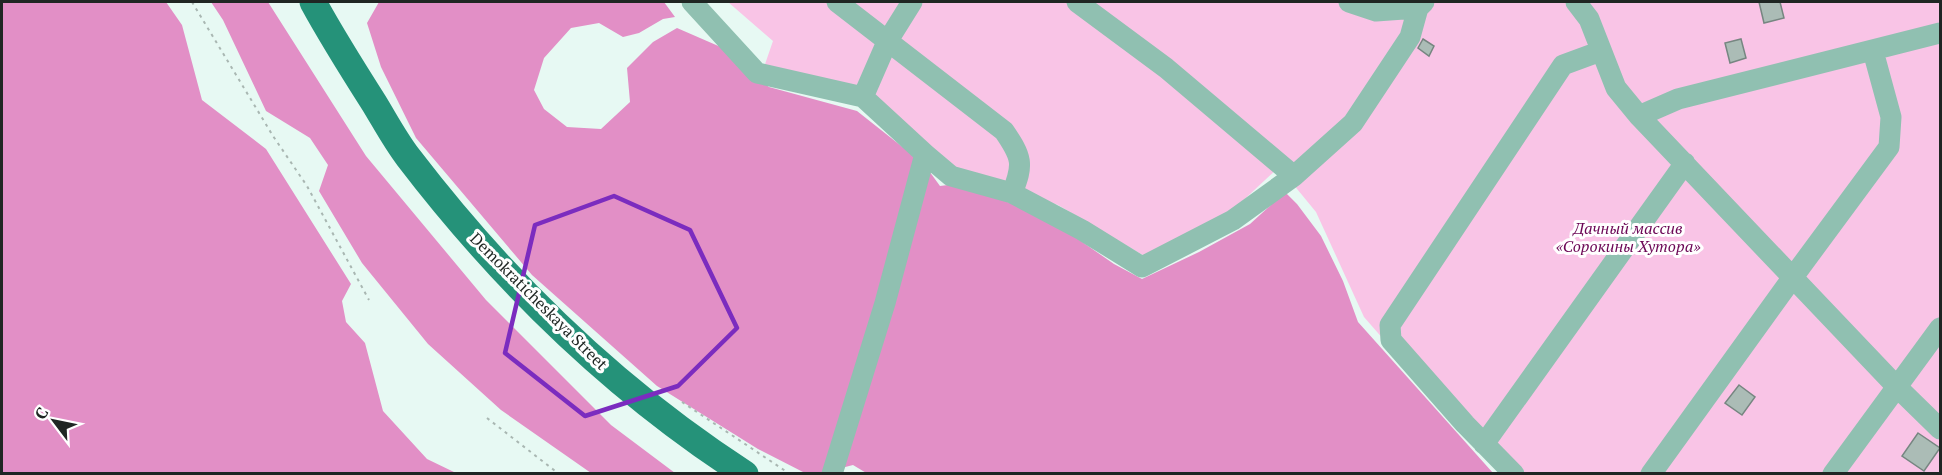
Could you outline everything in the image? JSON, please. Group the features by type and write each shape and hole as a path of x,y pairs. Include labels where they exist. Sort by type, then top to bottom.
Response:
{"main road":[{"name":"Demokraticheskaya Street","path":"313,2 330,34 407,155 488,255 599,365 704,447 745,474"}],"lane":[{"path":"692,2 757,73 863,98 951,176 1012,193 1142,267 1233,220 1294,176 1353,123 1410,37 1421,5 1376,11 1349,2"},
{"path":"837,2 1004,131 1017,151 1021,172 1012,193"},
{"path":"863,98 886,42 912,2"},
{"path":"1077,2 1166,68 1294,176"},
{"path":"1576,2 1588,19 1616,88 1639,116 1897,387 1941,429"},
{"path":"1639,116 1678,99 1941,33"},
{"path":"1514,474 1484,444 1391,340 1390,325 1563,65 1601,51"},
{"path":"1651,474 1889,147 1891,117 1873,51"},
{"path":"832,474 885,303 925,154"},
{"path":"1484,444 1684,163"},
{"path":"1833,474 1941,328"}],"path":[{"path":"192,2 273,136 307,186 369,300"},
{"path":"677,399 790,474"},
{"path":"487,418 559,474"}],"highlighted area":[{"path":"614,196 690,230 737,328 678,386 585,416 505,353 535,225"}],"green space":[{"name":"Дачный массив «Сорокины Хутора»","path":"728,2 1940,2 1940,473 1505,473 1446,411 1364,317 1316,212 1279,167 1234,209 1146,257 1058,205 950,168 864,92 763,70 773,41"}],"shaded area":[{"path":"2,2 166,2 182,25 202,100 266,149 351,284 342,301 346,322 365,343 383,411 427,459 456,473 2,473"},
{"path":"211,2 268,2 366,156 486,300 611,425 675,473 591,473 501,410 428,344 362,263 319,191 328,165 310,138 266,111 223,20"},
{"path":"379,2 664,2 675,17 663,19 639,33 623,37 599,23 571,28 544,58 534,90 544,109 567,127 601,129 630,102 627,68 653,42 677,28 723,48 769,87 857,111 924,164 940,186 963,183 1052,221 1114,264 1142,279 1199,252 1250,224 1285,192 1321,236 1343,281 1358,322 1493,473 868,474 853,465 822,473 805,473 758,449 657,386 532,275 416,138 381,67 367,23"}],"building":[{"path":"1759,2 1780,2 1784,18 1764,23"},
{"path":"1423,39 1434,46 1429,56 1418,48"},
{"path":"1741,39 1746,58 1730,63 1725,43"},
{"path":"1739,385 1755,397 1742,415 1725,403"},
{"path":"1918,433 1940,448 1924,471 1902,456"}]}
